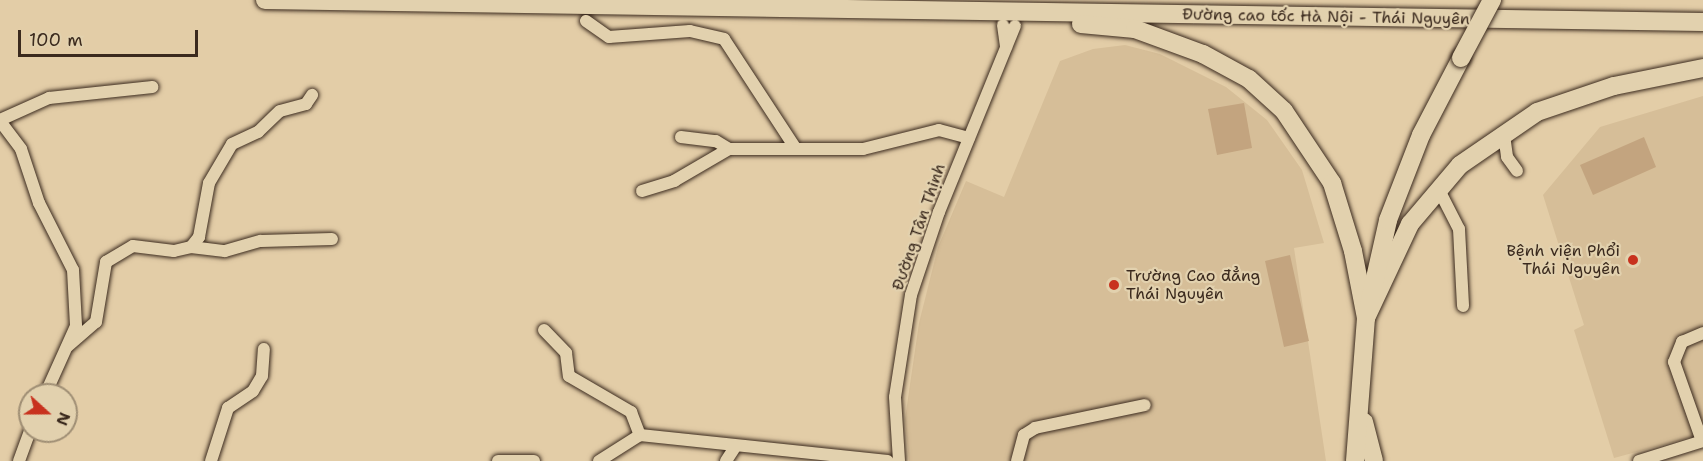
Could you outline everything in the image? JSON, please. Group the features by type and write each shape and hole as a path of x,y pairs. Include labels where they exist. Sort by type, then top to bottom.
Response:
{"highway":[{"name":"Đường cao tốc Hà Nội - Thái Nguyên","path":"265,0 1703,22"},
{"path":"1355,461 1361,409 1366,318 1388,220 1421,135 1492,0"},
{"path":"758,7 919,21 1135,29 1232,67 1289,117 1329,178 1343,213 1366,318"},
{"path":"1366,318 1410,224 1460,165 1538,112 1614,86 1703,68"},
{"path":"1361,409 1374,461"}],"street":[{"path":"586,21 609,37 690,31 724,39 796,149"},
{"name":"Đường Tân Thịnh","path":"899,461 895,397 911,295 969,138 1006,48 1009,26"},
{"path":"51,383 76,326 73,270 39,203 21,149 0,121 49,98 152,87"},
{"path":"191,247 199,237 209,183 232,144 258,132 280,111 306,104 312,95"},
{"path":"681,137 716,141 729,148 796,149 863,149 939,130 969,138"},
{"path":"1504,135 1507,157 1517,171"},
{"path":"642,191 674,181 729,148"},
{"path":"1439,190 1459,229 1463,306"},
{"path":"68,346 96,322 106,262 115,254 133,246 174,251 191,247 225,251 261,241 332,239"},
{"path":"544,330 566,353 569,376 631,412 640,435"},
{"path":"1639,461 1702,441 1674,362 1682,342 1703,333"},
{"path":"211,461 228,408 253,391 262,376 264,349"},
{"path":"1017,461 1024,435 1035,428 1146,405"},
{"path":"599,461 640,435 735,447 888,461"},
{"path":"19,461 26,443"},
{"path":"726,461 735,447"},
{"path":"498,461 534,461"}],"shaded area":[{"name":"Trường Cao đẳng Thái Nguyên","path":"1125,45 1160,54 1226,87 1267,120 1302,170 1324,243 1294,248 1326,461 909,461 905,419 919,323 938,247 966,181 1004,197 1060,61 1093,49"},
{"name":"Bệnh viện Phổi Thái Nguyên","path":"1703,96 1703,434 1614,458 1574,330 1584,325 1543,195 1600,127"}],"building":[{"path":"1244,103 1252,148 1217,155 1208,109"},
{"path":"1644,137 1656,167 1593,195 1580,165"},
{"path":"1290,255 1309,341 1284,347 1265,261"}],"place":[{"name":"Bệnh viện Phổi Thái Nguyên","path":"1633,260"},
{"name":"Trường Cao đẳng Thái Nguyên","path":"1114,285"}]}
